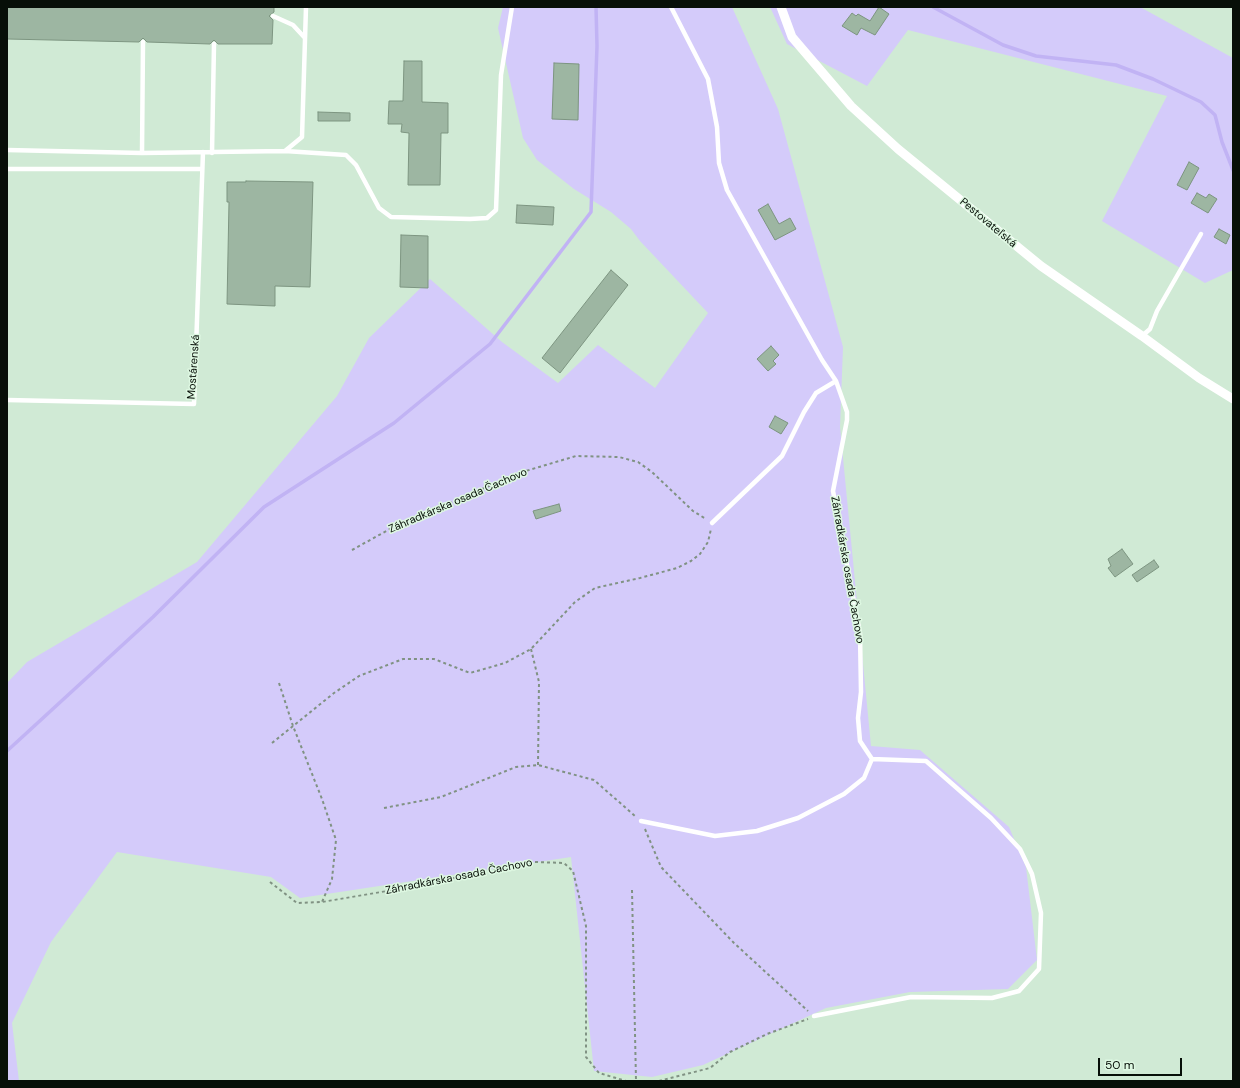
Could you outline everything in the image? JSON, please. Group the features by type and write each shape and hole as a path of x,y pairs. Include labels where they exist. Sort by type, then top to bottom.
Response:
{"street":[{"name":"Pestovateľská","path":"781,7 792,37 857,112 898,149 1041,266 1142,336 1199,378 1233,399"}],"lane":[{"path":"285,151 302,137 306,7"},
{"path":"7,150 142,153 285,151 346,155 356,165 379,208 391,217 487,218 496,210 501,75 512,7"},
{"name":"Záhradkárska osada Čachovo","path":"671,7 708,79 717,127 719,163 727,190 822,360 836,381 847,412 847,420 833,491 860,633 861,692 858,718 860,741 872,759"},
{"path":"273,16 293,25 305,38"},
{"path":"142,153 143,42"},
{"path":"212,153 214,44"},
{"path":"7,168 202,169 203,152"},
{"name":"Mostárenská","path":"7,400 194,404 202,169"},
{"path":"1142,336 1150,329 1157,311 1201,234"},
{"path":"712,523 782,456 804,412 816,393 836,381"},
{"path":"641,821 715,836 757,831 798,818 844,794 864,778 872,759 926,761 991,818 1020,849 1032,874 1041,913 1039,969 1019,991 992,998 911,997 814,1016"}],"path":[{"name":"Záhradkárska osada Čachovo","path":"352,550 390,529 519,473 576,456 619,456 638,462 658,477 693,510 712,523"},
{"path":"272,743 334,693 359,676 403,659 434,659 470,673 505,663 531,649 575,602 594,588 677,568 700,554 708,542 712,523"},
{"path":"531,649 539,682 538,765"},
{"path":"279,683 293,726 322,799 336,840 332,879 322,902"},
{"path":"384,808 441,797 516,767 538,765 594,780 641,821 661,867 734,943 814,1016 767,1034 730,1052 710,1068 670,1080 659,1081"},
{"name":"Záhradkárska osada Čachovo","path":"270,882 297,903 322,902 399,889 535,862 564,863 573,871 586,926 586,1057 599,1073 626,1081"},
{"path":"632,890 636,1081"}],"shaded area":[{"path":"503,7 732,7 778,109 843,347 840,427 871,746 920,750 1009,827 1026,867 1037,960 1008,989 910,992 826,1008 703,1065 652,1077 594,1071 571,857 300,898 271,877 117,852 51,942 12,1023 19,1081 7,1081 7,683 27,662 197,562 337,396 369,338 430,279 502,342 558,383 598,345 655,388 708,313 640,241 631,229 611,212 574,189 537,160 523,138 498,28"},
{"path":"770,7 1140,7 1233,58 1233,270 1205,283 1102,221 1167,96 908,30 867,86 787,44"}],"building":[{"path":"7,7 274,7 274,12 269,16 273,20 272,44 218,44 214,40 210,44 147,42 143,38 139,42 7,39"},
{"path":"879,7 889,14 875,35 861,28 857,35 842,26 852,13 856,16 858,14 870,21"},
{"path":"404,61 422,61 422,102 448,103 448,133 441,133 440,185 408,185 409,133 401,132 402,124 388,124 389,101 403,101"},
{"path":"554,63 579,64 578,120 552,119"},
{"path":"318,112 350,113 350,121 318,121"},
{"path":"1189,162 1199,168 1187,190 1177,185"},
{"path":"227,182 313,182 310,287 275,286 275,306 227,304 229,202 227,202"},
{"path":"1197,193 1206,198 1209,194 1217,199 1208,213 1191,203"},
{"path":"768,204 779,224 790,218 796,229 775,240 758,210"},
{"path":"517,205 554,207 553,225 516,223"},
{"path":"1219,229 1230,235 1226,244 1214,237"},
{"path":"401,235 428,236 428,288 400,287"},
{"path":"611,270 628,285 560,373 542,358"},
{"path":"771,346 779,355 773,361 776,364 768,371 757,359"},
{"path":"775,416 788,423 781,434 769,427"},
{"path":"559,504 561,511 536,519 533,511"},
{"path":"1122,549 1133,564 1115,577 1108,568 1111,566 1108,559"},
{"path":"1154,560 1159,567 1137,582 1132,575"}],"waterway":[{"path":"7,751 153,617 264,507 394,423 490,344 591,212 597,46 596,7"},
{"path":"933,7 1003,45 1036,56 1116,65 1153,79 1201,102 1215,115 1222,142 1233,170"}]}
